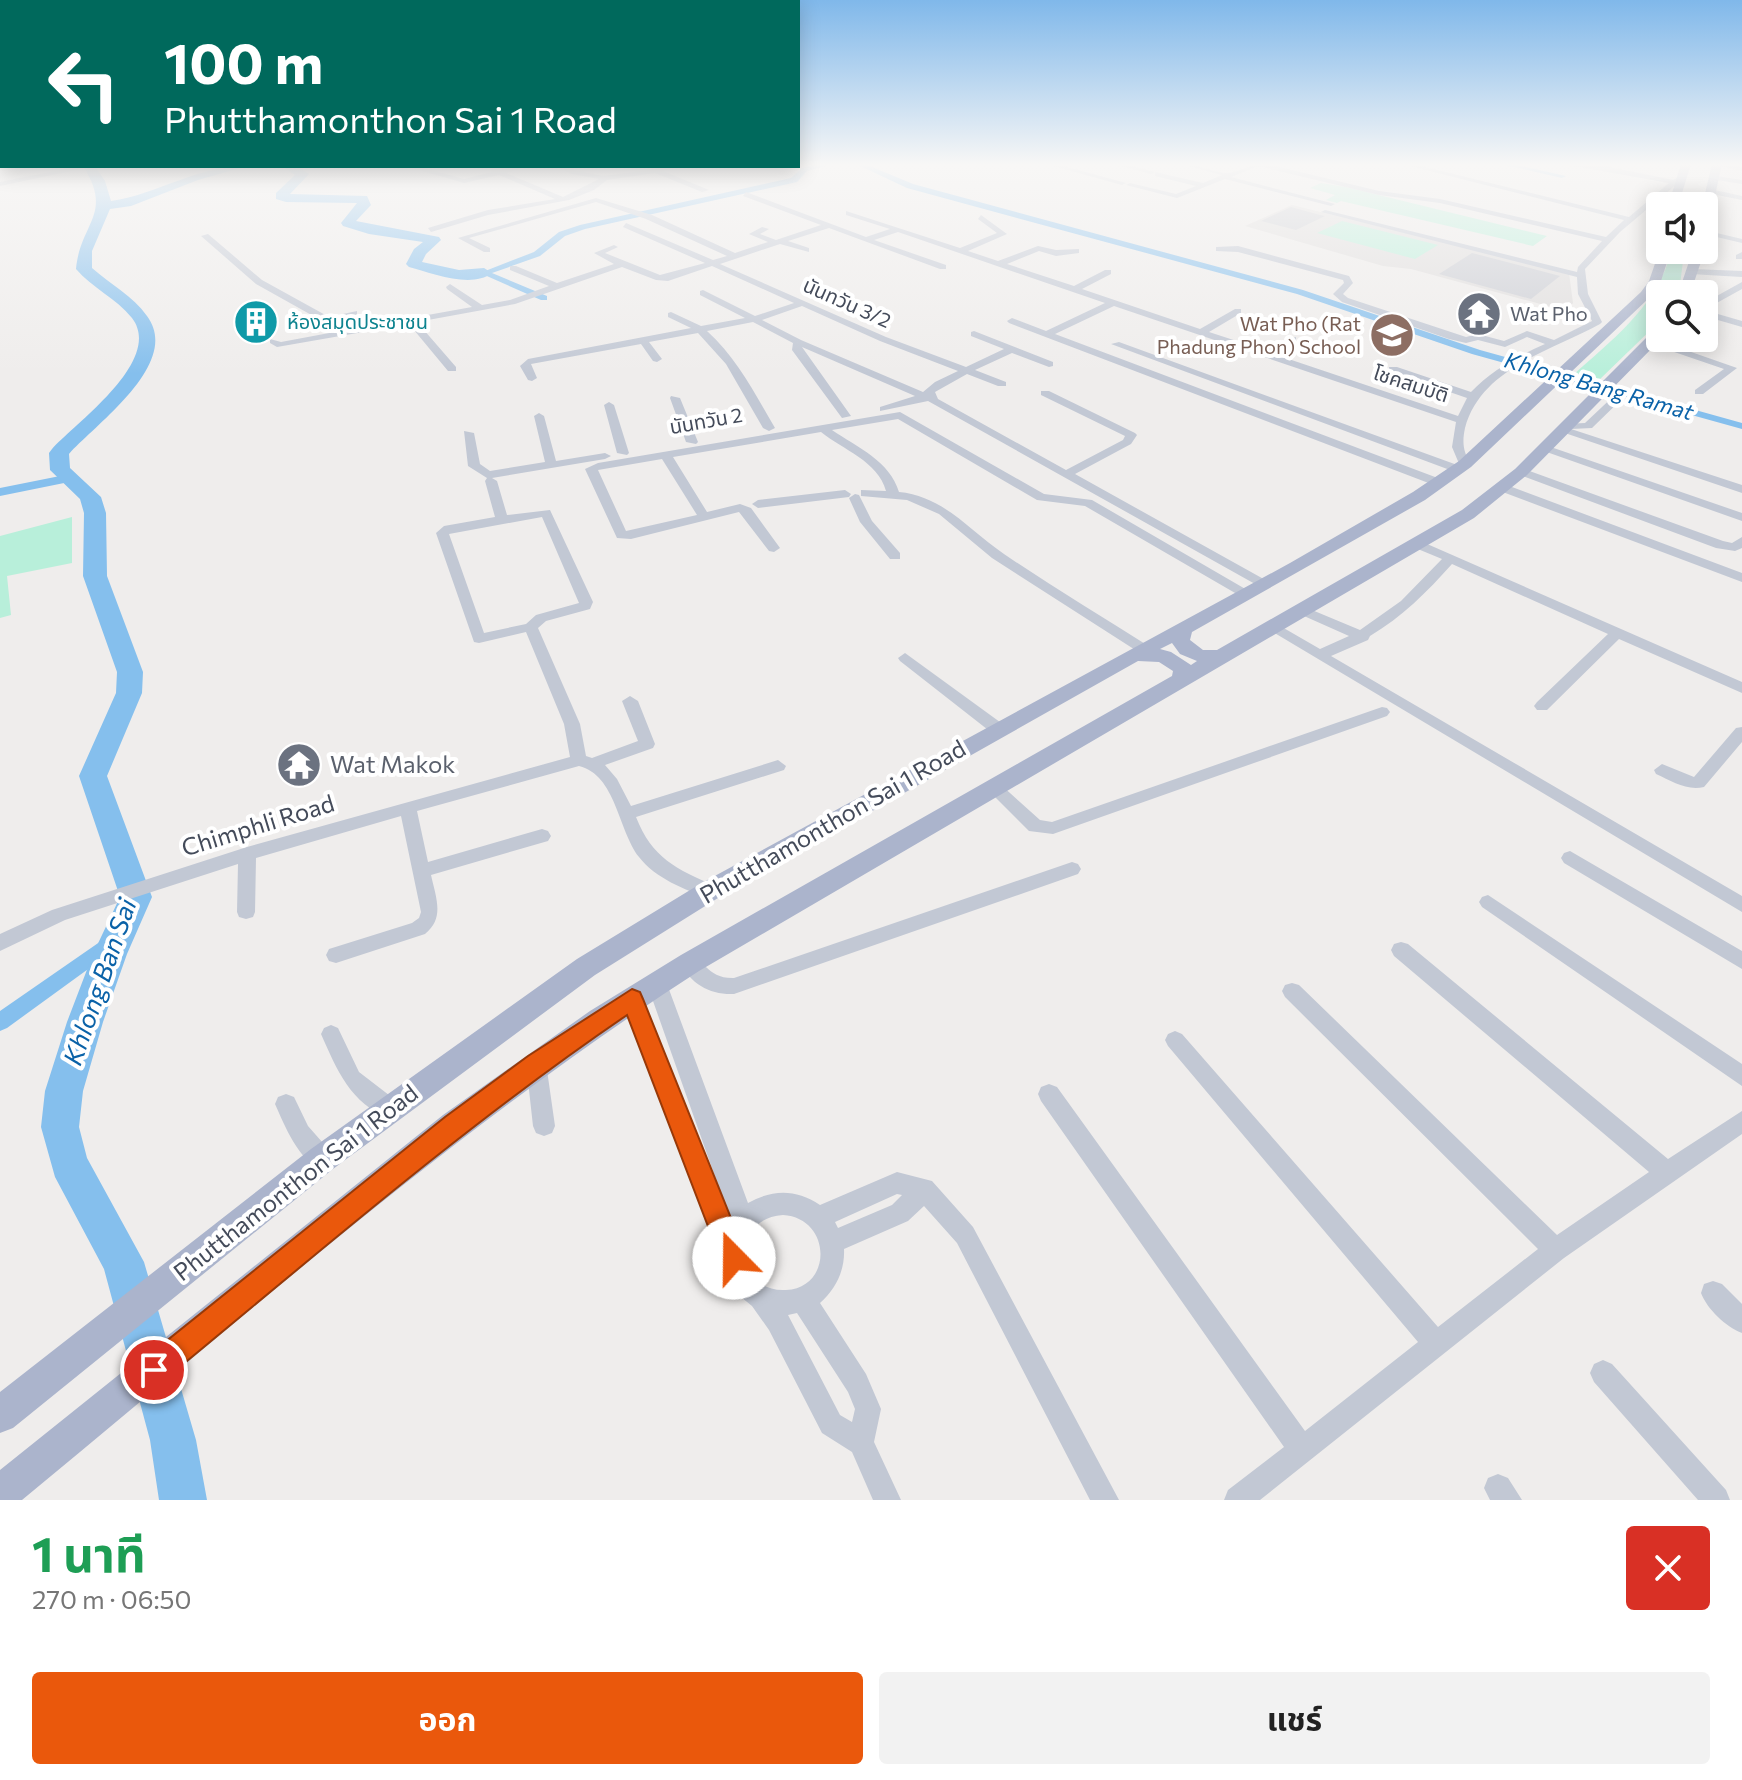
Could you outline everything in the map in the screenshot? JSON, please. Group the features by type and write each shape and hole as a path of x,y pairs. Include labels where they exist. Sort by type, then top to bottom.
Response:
{"main road":[{"name":"Phutthamonthon Sai 1 Road","path":"10,1408 322,1159 586,967 709,891 998,729 1182,631 1439,483 1462,466 1614,327 1671,264"},
{"name":"Phutthamonthon Sai 1 Road","path":"1689,264 1694,269 1690,280"},
{"path":"0,1494 454,1125 536,1063 690,963 1270,626 1418,544 1504,488 1646,346"},
{"path":"1182,631 1180,640 1187,650 1203,656 1220,656"},
{"path":"1141,653 1172,659 1184,669 1180,681"}],"street":[{"path":"476,234 462,238 487,250"},
{"name":"นันทวัน 3/2","path":"646,234 894,343 1002,384"},
{"path":"685,234 734,256"},
{"path":"753,234 806,250"},
{"path":"614,247 598,253 662,278 802,234"},
{"path":"851,234 943,267"},
{"path":"866,240 884,234"},
{"name":"โชคสมบัติ","path":"908,234 1460,420"},
{"path":"960,251 1003,234"},
{"path":"1414,234 1580,275"},
{"path":"1581,234 1607,240"},
{"path":"1597,322 1583,294 1580,275 1589,256 1613,234"},
{"path":"1718,235 1742,241"},
{"path":"205,236 259,282 347,331"},
{"path":"998,264 1042,247 1056,253 1076,251"},
{"path":"1219,249 1230,247 1346,278 1349,283 1338,294 1345,300 1452,337 1466,340 1478,337 1505,344 1527,334 1553,343"},
{"path":"1267,256 1282,248"},
{"path":"273,341 280,345 480,308 558,287 622,264"},
{"path":"513,268 558,287"},
{"path":"1694,269 1742,274"},
{"path":"1074,290 1108,272"},
{"path":"1718,301 1742,285"},
{"path":"450,287 480,308"},
{"path":"703,293 798,342 926,397 1264,585"},
{"path":"532,378 526,363 586,356 643,340 756,319 802,303"},
{"path":"1047,334 1112,303"},
{"path":"1200,333 1238,311"},
{"path":"328,320 354,313"},
{"path":"671,315 699,329 740,378 769,428"},
{"path":"1718,315 1742,324"},
{"path":"411,321 452,369"},
{"path":"1012,321 1439,483"},
{"path":"1462,466 1457,448 1460,420 1474,397 1520,358 1597,322 1614,327"},
{"path":"974,334 1049,364"},
{"path":"1257,352 1293,339"},
{"path":"643,340 657,359"},
{"path":"798,342 797,350 846,416"},
{"path":"1116,344 1462,466"},
{"name":"นันทวัน 2","path":"493,478 551,465 846,416 926,397 967,371 1012,349"},
{"path":"1694,352 1739,369"},
{"path":"1393,369 1474,397"},
{"path":"1699,392 1739,369"},
{"path":"1045,393 1131,435 1127,442 1067,474"},
{"path":"1565,427 1588,426 1623,393"},
{"path":"675,398 692,442"},
{"path":"609,405 623,453"},
{"path":"774,548 744,509 631,535 617,532 591,469 900,415 1041,497 1088,503 1247,594"},
{"path":"539,416 551,465"},
{"path":"1565,427 1739,488 1719,509"},
{"path":"826,431 881,471 892,485 893,494"},
{"path":"468,433 474,466 493,478 502,519"},
{"path":"1545,448 1742,517"},
{"path":"665,454 704,517"},
{"path":"1521,472 1721,545 1735,547 1742,541"},
{"path":"1504,488 1742,578"},
{"path":"758,504 893,494 926,503 943,511 997,555 1141,653"},
{"path":"855,495 866,522 895,556"},
{"path":"546,513 586,602 585,606 541,618 531,627 486,640 479,639 442,533 448,529 546,513"},
{"path":"1418,544 1742,688"},
{"path":"1320,655 1363,637 1418,595 1450,558"},
{"path":"1300,609 1363,637"},
{"path":"1270,626 1742,905"},
{"path":"531,627 586,762 607,774 646,854 674,874 709,891"},
{"path":"1542,706 1617,633"},
{"path":"905,658 998,729"},
{"name":"Chimphli Road","path":"0,943 59,915 247,854 408,807 647,744 630,701"},
{"path":"994,788 1035,826 1053,828 1382,712"},
{"path":"1662,770 1688,782 1698,783 1742,732"},
{"path":"625,814 778,766"},
{"path":"336,955 418,929 427,922 430,912 408,807"},
{"path":"423,871 542,836"},
{"path":"246,912 247,854"},
{"path":"1570,858 1742,961"},
{"path":"690,963 717,988 734,986 1072,869"},
{"path":"1488,902 1742,1076"},
{"path":"1401,950 1666,1172"},
{"path":"657,984 744,1223"},
{"path":"1292,991 1556,1250"},
{"path":"632,999 742,1283 762,1300 778,1321 831,1424 861,1443 887,1500"},
{"path":"331,1034 352,1079 390,1109"},
{"path":"1175,1040 1436,1344"},
{"path":"536,1063 544,1126"},
{"path":"1049,1094 1302,1450"},
{"path":"286,1104 300,1133 322,1159"},
{"path":"1238,1500 1556,1250 1742,1121"},
{"path":"819,1217 897,1183 924,1189 965,1235 1105,1500"},
{"path":"832,1242 900,1213 924,1189"},
{"path":"734,1258 734,1246 744,1223 771,1204 787,1202 803,1205 819,1217 832,1242 832,1259 826,1275 817,1288 803,1299 789,1303 762,1300"},
{"path":"1713,1293 1742,1321"},
{"path":"803,1299 857,1383 868,1409 861,1443"},
{"path":"1603,1373 1716,1500"},
{"path":"0,1494 3,1500"}],"shaded area":[{"path":"1273,234 1410,234 1569,273 1573,303 1566,311 1411,269 1383,266"}],"green space":[{"path":"1321,234 1394,234 1438,245 1415,259"},
{"path":"1482,234 1547,236 1533,246"},
{"path":"1667,264 1683,264 1681,280 1660,280"},
{"path":"1646,303 1646,335 1598,381 1573,375 1602,350"},
{"path":"72,517 72,563 7,576 11,615 0,618 0,536"}],"building":[{"path":"1472,253 1560,276 1531,299 1439,274"},
{"name":"ห้องสมุดประชาชน","path":"260,314 277,323 253,331 235,320"}],"waterway":[{"name":"Khlong Ban Sai","path":"93,234 85,251 84,269 142,320 148,345 142,362 118,395 59,453 60,470 90,497 95,513 95,576 130,672 129,693 93,776 136,897 110,954 85,1022 64,1091 60,1127 69,1164 123,1262 173,1440 183,1500"},
{"name":"Khlong Bang Ramat","path":"398,234 434,240 419,252 414,264 459,275 484,273"},
{"name":"Khlong Bang Ramat","path":"544,298 484,273 537,254 562,234"},
{"name":"Khlong Bang Ramat","path":"1087,234 1300,292 1476,352 1742,426"},
{"path":"0,492 70,478"},
{"path":"0,1022 117,938"}],"place":[{"name":"Wat Pho","path":"1479,314"},
{"name":"ห้องสมุดประชาชน","path":"256,322"},
{"name":"Wat Pho (Rat Phadung Phon) School","path":"1392,335"},
{"name":"Wat Makok","path":"299,765"}],"route":[{"path":"154,1370 454,1125 536,1063 632,999 734,1258"}]}
